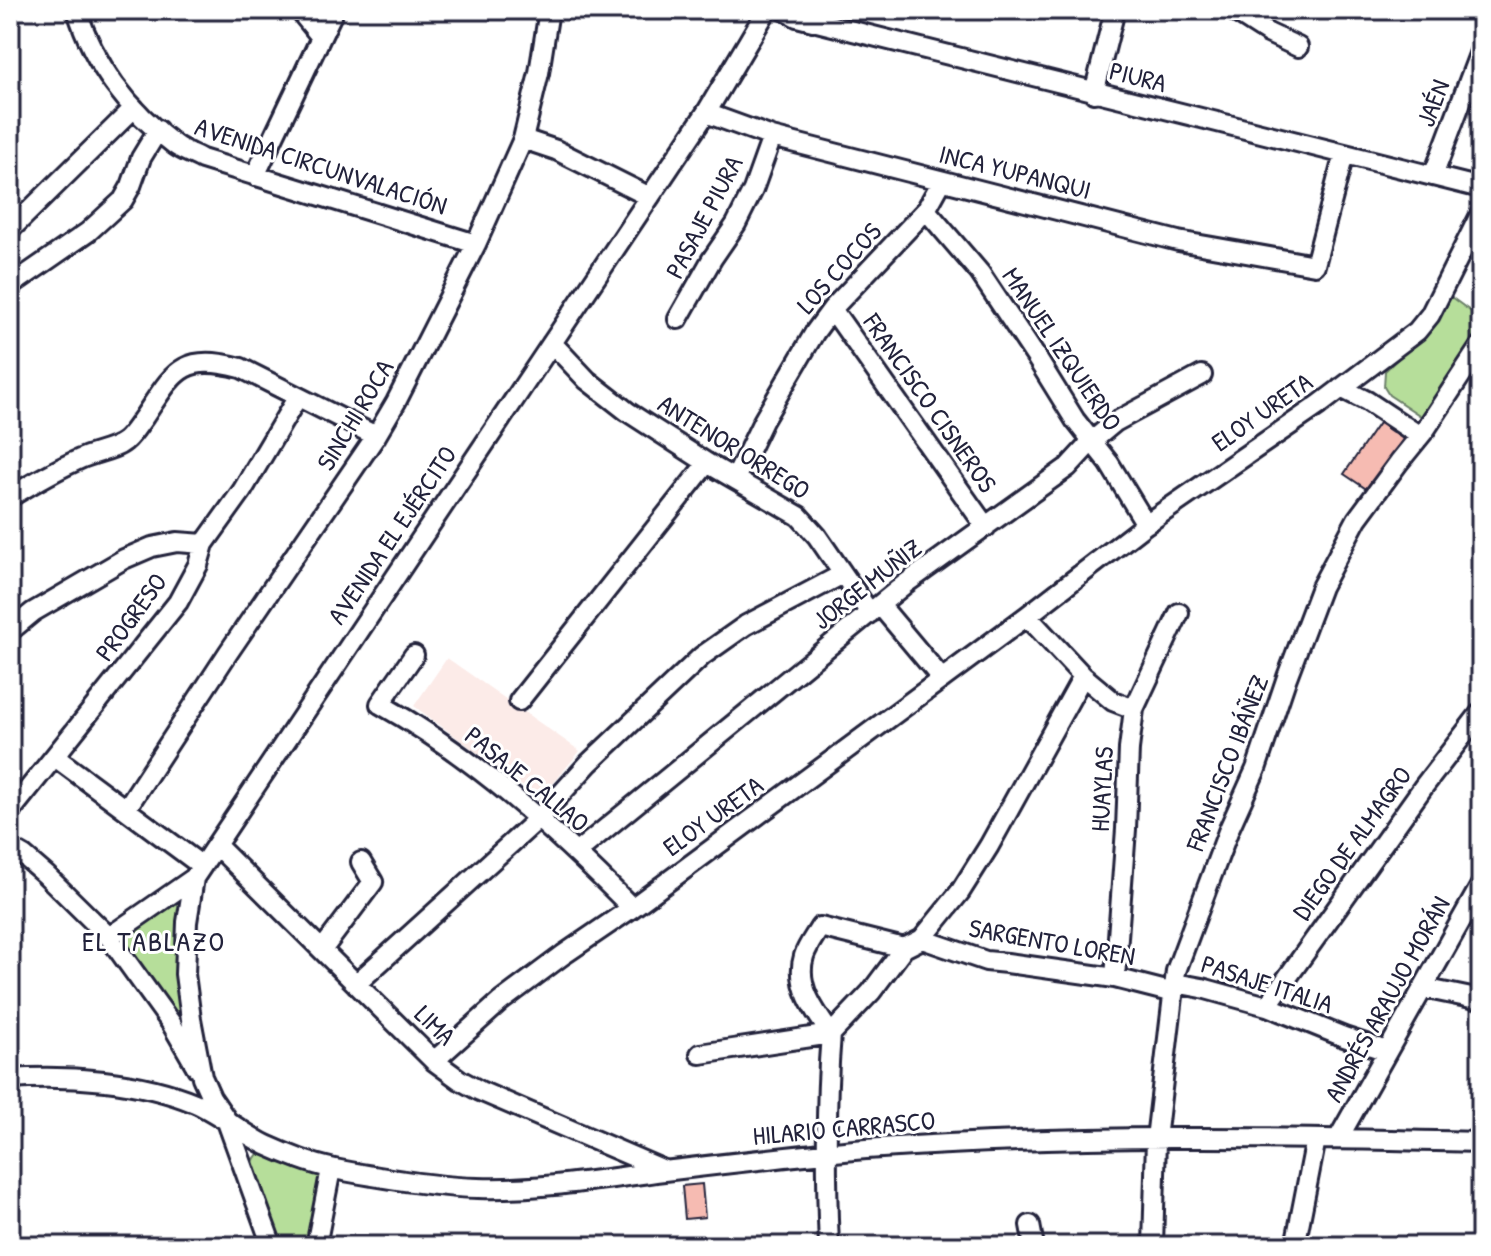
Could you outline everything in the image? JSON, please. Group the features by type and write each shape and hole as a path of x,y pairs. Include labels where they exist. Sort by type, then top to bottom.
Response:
{"street":[{"name":"AVENIDA CIRCUNVALACIÓN","path":"77,10 98,61 134,108 176,146 202,159 476,244"},
{"path":"299,10 321,37"},
{"path":"255,176 334,10"},
{"name":"SINCHI ROCA","path":"126,809 396,402 476,244 523,139 549,10"},
{"name":"AVENIDA EL EJÉRCITO","path":"272,1246 226,1119 202,1077 185,974 187,922 198,872 706,113 767,10"},
{"name":"PIURA","path":"784,10 797,17 1094,93 1481,188"},
{"path":"1094,93 1115,10"},
{"path":"1232,10 1268,33 1298,47"},
{"name":"JAÉN","path":"1433,176 1481,49"},
{"path":"10,230 134,108"},
{"name":"INCA YUPANQUI","path":"706,113 772,137 1178,241 1315,265 1344,154"},
{"path":"10,286 88,232 123,200 141,158 158,130"},
{"name":"PASAJE PIURA","path":"678,319 736,224 753,190 772,137"},
{"path":"523,139 556,150 650,197"},
{"name":"LOS COCOS","path":"735,479 763,421 815,332 832,309 926,210 942,181"},
{"name":"MANUEL IZQUIERDO","path":"926,210 980,273 1075,420 1109,463 1146,524"},
{"name":"ELOY URETA","path":"434,1061 500,1002 563,955 632,908 942,679 1146,524 1417,331 1430,315 1481,213"},
{"name":"FRANCISCO CISNEROS","path":"832,309 986,527"},
{"name":"ANTENOR ORREGO","path":"552,343 587,380 628,412 707,463 799,516 843,574 942,679"},
{"name":"FRANCISCO IBÁÑEZ","path":"1153,1246 1156,1139 1176,971 1229,829 1256,769 1321,587 1357,519 1420,436 1481,345"},
{"path":"10,497 61,467 125,441 172,376 189,364 223,364 241,368 376,436"},
{"name":"JORGE MUÑIZ","path":"577,852 905,584 1068,467 1115,422 1202,375"},
{"path":"1341,388 1420,436"},
{"name":"PROGRESO","path":"10,812 178,602 198,565 204,544 242,491 297,398"},
{"path":"519,701 707,463"},
{"path":"10,631 33,612 124,559 152,547 177,542 204,544"},
{"name":"JORGE MUÑIZ","path":"356,984 539,818 589,763 702,656 746,625 843,574"},
{"name":"HUAYLAS","path":"1115,978 1134,709 1179,613"},
{"path":"1027,616 1083,676 1113,701 1134,709"},
{"name":"PASAJE CALLAO","path":"414,655 380,704 413,722 539,818 632,908"},
{"path":"700,1054 831,1034 871,992 904,948 922,939 960,892 989,846 1083,676"},
{"name":"DIEGO DE ALMAGRO","path":"1267,1006 1424,786 1481,712"},
{"path":"55,757 126,809 198,872 109,937"},
{"name":"LIMA","path":"216,845 434,1061 460,1080 666,1171"},
{"path":"10,848 46,875 109,937 171,1023 202,1077"},
{"path":"322,950 373,882 361,862"},
{"name":"ANDRÉS ARAUJO MORÁN","path":"1338,1139 1481,885"},
{"path":"825,1245 826,1098 831,1034 810,1006 806,995 802,971 804,956 820,927 904,948"},
{"name":"SARGENTO LOREN","path":"922,939 986,961 1174,988"},
{"name":"PASAJE ITALIA","path":"1174,988 1202,988 1267,1006 1387,1051"},
{"path":"1423,988 1481,1000"},
{"name":"HILARIO CARRASCO","path":"10,1079 77,1078 114,1082 162,1093 193,1103 226,1119 267,1145 331,1169 413,1183 476,1188 563,1185 825,1153 1006,1142 1338,1139 1481,1142"},
{"path":"1295,1246 1316,1139"},
{"path":"316,1246 331,1169"},
{"path":"1030,1225 1034,1246"}],"shaded area":[{"path":"447,658 580,751 540,799 414,706"}],"green space":[{"path":"1451,297 1481,319 1481,338 1427,420 1389,395 1384,387 1385,371 1423,335"},
{"path":"184,895 183,1013 179,1017 122,936"},
{"path":"258,1154 325,1174 309,1246 282,1246 253,1163"}],"building":[{"path":"1379,423 1403,439 1368,490 1344,474"},
{"path":"702,1184 705,1217 685,1219 682,1186"}],"district":[{"name":"EL TABLAZO","path":"154,941"}]}
